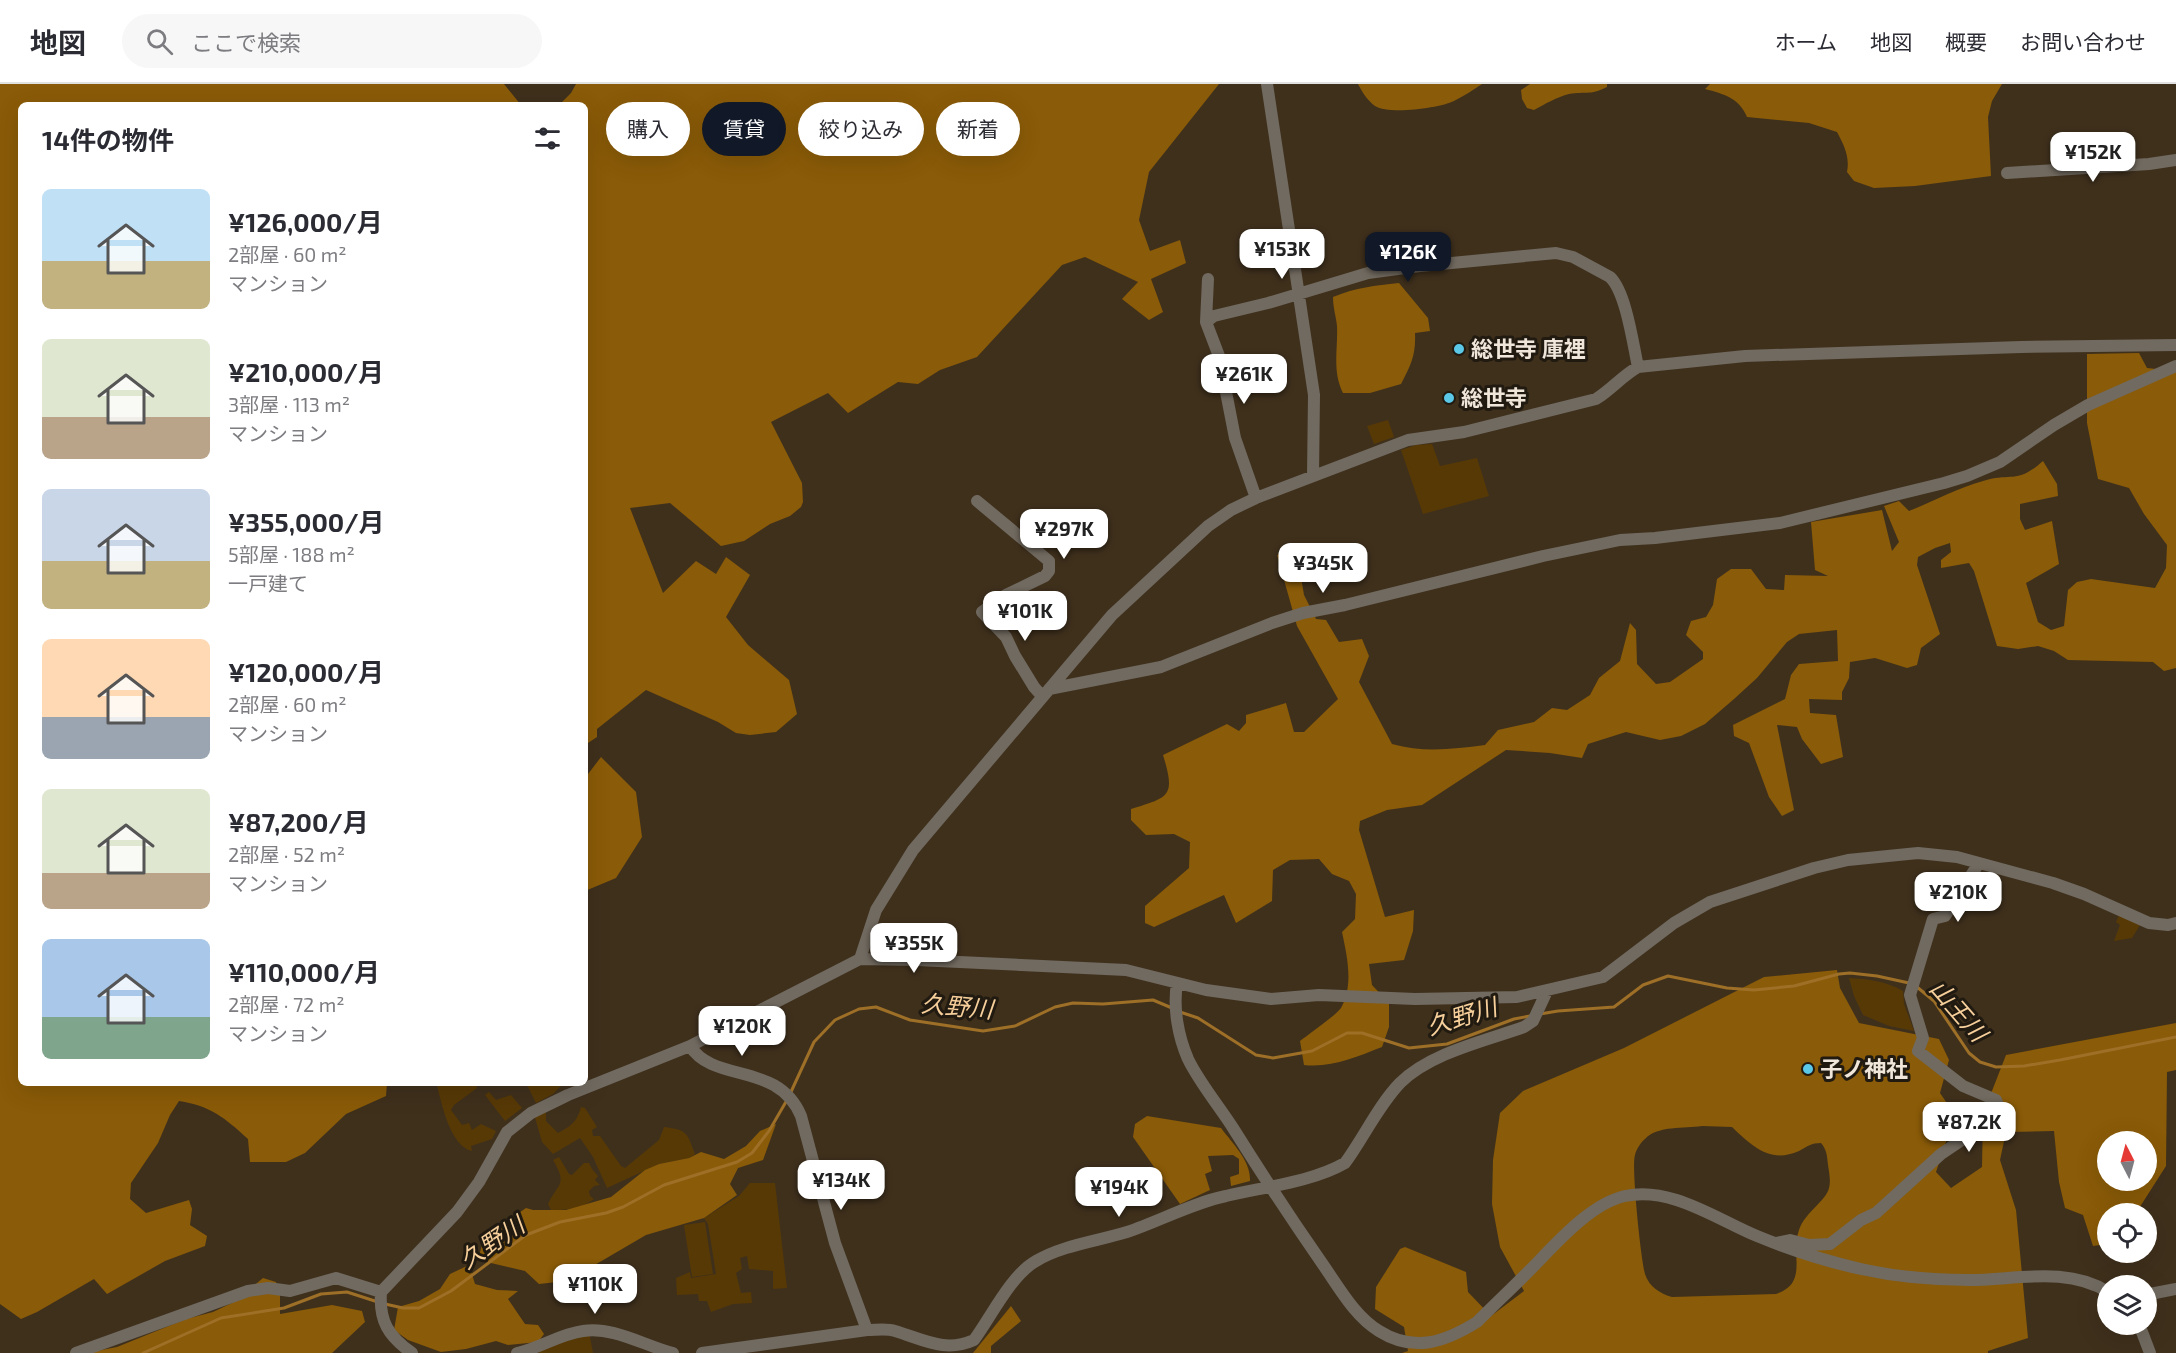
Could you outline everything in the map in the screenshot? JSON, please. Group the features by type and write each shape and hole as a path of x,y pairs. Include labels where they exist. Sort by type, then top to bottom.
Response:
{"street":[{"path":"1267,84 1314,395 1313,475"},
{"path":"2007,173 2148,164 2176,160"},
{"path":"1206,322 1215,316 1268,303 1368,273 1556,254 1573,257 1615,282 1622,299 1638,367"},
{"path":"1208,279 1206,322 1219,356 1235,438 1256,498"},
{"path":"860,959 876,910 913,850 1112,615 1208,526 1256,498 1408,440 1464,432 1596,399 1607,392 1614,382 1638,367 1756,355 2176,345"},
{"path":"978,501 1049,561 1049,571 1045,576 1006,595 982,612 1006,637 1034,687 1046,693 1161,667 1303,613 1345,605 1543,556 1620,540 1780,523 1956,480 2000,462 2088,405 2176,366"},
{"path":"412,1353 387,1329 380,1310 381,1292 457,1212 479,1182 513,1125 531,1113 568,1095 690,1046 860,959 908,959 1126,970 1176,989 1271,999 1319,995 1493,999 1547,991 1602,977 1674,923 1710,902 1784,877 1848,860 1918,853 1957,857 2053,883 2149,923 2168,925 2176,923"},
{"path":"1776,1244 1790,1240 1809,1245 1830,1244 1861,1220 1876,1213 1941,1154 1993,1119 1998,1113 1996,1100 1963,1086 1918,1051 1923,1038 1910,995 1933,919 1945,916 1979,863"},
{"path":"1176,989 1178,1024 1189,1060 1270,1186 1353,1308 1378,1331 1408,1342 1431,1342 1446,1339 1477,1322 1584,1219 1608,1202 1634,1194 1663,1197 1690,1205 1776,1244 1827,1261 1902,1276 1972,1280 2064,1277 2097,1286"},
{"path":"702,1353 867,1330 893,1330 939,1350 952,1352 966,1350 1015,1280 1035,1261 1136,1228 1218,1197 1333,1169 1345,1162 1399,1084 1419,1066 1524,1027 1533,1021 1547,991"},
{"path":"690,1046 696,1056 708,1064 764,1080 778,1087 795,1102 801,1116 835,1242 867,1330"},
{"path":"76,1353 248,1291 268,1288 290,1291 336,1278 381,1292"},
{"path":"2157,1293 2176,1289"},
{"path":"517,1353 575,1332 593,1330 630,1338 673,1353"},
{"path":"2143,1335 2150,1353"}],"shaded area":[{"path":"0,84 504,84 519,102 18,102 18,1086 387,1086 386,1096 346,1114 305,1153 286,1162 250,1162 248,1139 240,1132 209,1110 179,1101 158,1143 131,1183 130,1199 146,1213 189,1200 192,1209 190,1225 207,1236 205,1246 165,1261 107,1294 94,1279 21,1319 0,1304"},
{"path":"576,84 1219,84 1149,172 1139,220 1150,251 1180,240 1186,263 1151,279 1163,312 1149,320 1122,299 1138,282 1085,257 1062,265 977,357 940,370 918,384 898,382 848,413 828,393 771,422 802,483 803,502 801,507 790,516 770,524 744,541 721,546 670,503 630,508 663,593 696,561 716,574 726,557 750,575 726,617 748,645 789,680 797,714 776,732 750,735 736,733 718,722 646,690 597,729 597,737 588,743 588,102 562,102"},
{"path":"1358,84 1482,84 1447,104 1427,108 1391,110 1375,106"},
{"path":"1530,84 1607,84 1607,87 1592,92 1565,95 1534,110 1527,108 1522,99 1521,90"},
{"path":"1710,84 2002,84 1992,101 1988,117 1991,176 1915,186 1874,188 1854,181 1847,172 1847,156 1837,132 1809,123 1747,117 1735,101 1725,95 1705,89"},
{"path":"1399,283 1428,318 1430,331 1415,333 1412,360 1401,384 1370,393 1343,393 1337,368 1337,326 1333,297 1358,289"},
{"path":"2139,353 2147,368 2176,371 2176,668 2164,671 2153,662 2068,660 2054,651 2038,646 2018,649 1997,646 1974,571 1969,563 1941,568 1941,560 1951,552 1950,543 1935,548 1918,557 1917,565 1940,634 1921,648 1917,665 1907,668 1875,658 1850,662 1849,678 1842,692 1842,700 1809,699 1810,713 1836,715 1843,757 1821,764 1802,739 1797,727 1777,725 1794,810 1782,816 1769,797 1749,743 1734,736 1733,725 1785,699 1791,675 1799,664 1838,661 1837,630 1799,634 1787,642 1757,678 1734,699 1705,724 1681,736 1660,740 1626,732 1588,744 1582,758 1506,750 1422,805 1387,810 1360,821 1359,830 1385,917 1414,910 1413,931 1404,960 1369,964 1372,985 1389,1003 1389,1027 1382,1047 1334,1063 1304,1065 1300,1041 1338,1011 1345,999 1348,970 1342,932 1355,919 1356,894 1349,881 1332,874 1319,859 1290,860 1273,870 1272,901 1236,923 1224,895 1154,927 1145,923 1145,906 1189,868 1190,842 1174,834 1146,835 1131,820 1131,809 1161,798 1169,787 1163,755 1227,724 1239,731 1246,723 1246,715 1286,703 1294,732 1304,732 1338,699 1297,626 1277,555 1293,552 1298,559 1304,595 1316,619 1326,620 1339,642 1362,639 1369,656 1359,682 1392,744 1416,749 1450,749 1485,745 1498,730 1534,722 1552,708 1567,710 1590,695 1599,678 1620,661 1630,623 1636,630 1637,664 1656,684 1670,682 1703,659 1703,652 1686,635 1691,621 1706,617 1713,605 1717,579 1731,569 1751,569 1766,589 1784,590 1785,575 1828,576 1815,570 1811,522 1882,510 1892,551 1899,542 1884,506 1899,501 1909,511 1974,484 2020,476 2043,461 2057,484 2058,496 2020,504 2020,519 2025,530 2052,521 2059,564 2026,583 2038,622 2051,630 2064,626 2068,590 2077,582 2091,579 2155,588 2166,568 2167,545 2144,514 2129,488 2098,479 2087,423 2087,354"},
{"path":"1388,420 1394,437 1374,444 1367,426"},
{"path":"1432,444 1440,466 1477,458 1489,496 1423,514 1401,450 1416,445"},
{"path":"601,757 636,792 642,837 616,878 588,890 588,774"},
{"path":"2119,915 2140,925 2132,938 2114,941 2120,925 2116,922"},
{"path":"1837,970 1840,988 1859,1023 1939,1039 1949,1060 1940,1093 1955,1115 1936,1172 1951,1188 1982,1167 1983,1114 2006,1055 2176,1023 2176,1070 2167,1072 2166,1166 2157,1180 2157,1131 2097,1131 2097,1191 2150,1191 2142,1203 2097,1203 2097,1245 2093,1246 2083,1215 2065,1208 2059,1182 2054,1131 2006,1132 2000,1160 2016,1210 2028,1338 1988,1351 1988,1353 1402,1353 1408,1351 1404,1327 1375,1309 1376,1287 1400,1249 1405,1247 1466,1272 1468,1292 1491,1316 1524,1291 1500,1247 1492,1204 1493,1160 1500,1113 1523,1091 1624,1048 1764,977","holes":["1702,1126 1732,1127 1754,1146 1770,1154 1789,1154 1818,1143 1821,1143 1824,1148 1830,1176 1829,1188 1799,1230 1795,1276 1786,1289 1776,1294 1672,1297 1664,1294 1649,1283 1643,1265 1634,1176 1636,1153 1643,1140 1657,1131"]},
{"path":"1849,978 1877,981 1903,991 1904,1004 1914,1031 1889,1026 1863,1015"},
{"path":"437,1086 476,1086 477,1088 454,1105 451,1110 462,1125 469,1123 472,1130 481,1124 496,1131 492,1139 471,1146 472,1151 464,1148 453,1133"},
{"path":"528,1086 561,1086 553,1094 536,1103"},
{"path":"489,1092 496,1100 511,1095 522,1108 505,1121 485,1095"},
{"path":"581,1107 585,1108 597,1127 592,1130 593,1136 600,1136 621,1166 625,1168 659,1140 664,1127 686,1134 695,1154 689,1158 659,1164 607,1188 593,1157 580,1138 553,1154 542,1142 534,1114 546,1112 546,1121 558,1133 573,1123"},
{"path":"1147,1116 1221,1128 1248,1167 1250,1181 1231,1186 1230,1177 1239,1174 1239,1159 1233,1155 1208,1156 1212,1171 1205,1174 1210,1190 1180,1204 1133,1137 1135,1124"},
{"path":"776,1124 763,1160 738,1168 730,1184 737,1195 704,1218 646,1235 593,1266 576,1273 566,1281 539,1284 525,1271 478,1260 484,1237 526,1208 566,1210 611,1197 645,1170 659,1164 689,1158 701,1152 724,1159 746,1146 760,1131"},
{"path":"559,1157 569,1174 572,1175 584,1163 589,1163 598,1176 595,1180 600,1185 594,1186 589,1191 590,1196 594,1199 579,1207 551,1210 548,1204 561,1179 553,1160"},
{"path":"750,1183 775,1183 787,1288 773,1289 773,1271 749,1269 747,1256 740,1258 742,1269 736,1273 741,1293 751,1292 752,1303 733,1304 711,1312 707,1301 699,1301 698,1294 677,1295 676,1278 690,1272 691,1278 716,1274 708,1224 704,1218 739,1196"},
{"path":"705,1222 713,1274 692,1277 684,1225"},
{"path":"469,1265 475,1284 497,1290 518,1291 508,1299 525,1324 538,1325 544,1334 538,1342 508,1345 496,1341 466,1349 441,1352 408,1340 394,1330 398,1307 419,1301 440,1289 450,1274"},
{"path":"263,1278 276,1282 280,1295 280,1314 332,1305 362,1311 365,1322 332,1353 86,1353 117,1347 186,1319 213,1312 234,1302"},
{"path":"1011,1306 1021,1321 991,1346 991,1353 973,1353"},
{"path":"589,1332 593,1353 539,1353 538,1349"}],"waterway":[{"name":"山王川","path":"1540,1014 1614,1007 1643,985 1668,976 1727,988 1754,990 1794,986 1850,973 1909,983"},
{"name":"山王川","path":"1917,987 1934,1001 1969,1053 1980,1062 1996,1067 2024,1066 2176,1037"},
{"name":"久野川","path":"790,1094 814,1042 835,1020 859,1009 876,1007 910,1020 983,1031 1015,1026 1055,1007 1073,1003 1103,1004 1153,1000 1172,1008"},
{"name":"久野川","path":"1180,1012 1198,1018 1256,1055 1273,1058 1312,1051 1347,1033 1362,1033 1409,1048 1447,1044 1514,1019 1530,1016"},
{"name":"久野川","path":"385,1304 403,1308 419,1308 451,1291 526,1235 560,1222 606,1213 623,1207 664,1185 737,1162 752,1153 769,1131 787,1100"},
{"name":"久野川","path":"143,1353 221,1318 284,1308 321,1294 347,1292 378,1302"}],"place":[{"name":"総世寺 庫裡","path":"1459,349"},
{"name":"総世寺","path":"1449,398"},
{"name":"子ノ神社","path":"1808,1069"}]}
